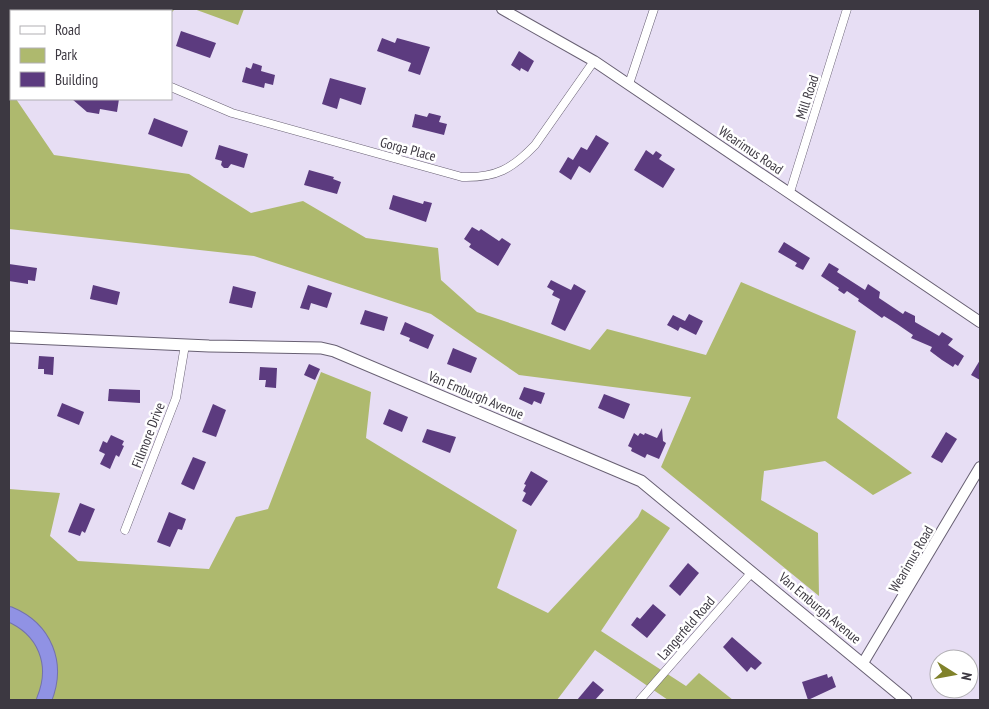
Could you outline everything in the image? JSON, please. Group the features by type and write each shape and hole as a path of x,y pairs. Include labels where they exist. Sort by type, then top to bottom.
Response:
{"highway":[{"path":"9,614 34,629 46,648 51,673 44,700"}],"main road":[{"name":"Van Emburgh Avenue","path":"9,337 185,346 321,348 334,351 641,481 906,700"}],"street":[{"name":"Wearimus Road","path":"502,9 594,61 980,322"},
{"path":"629,84 654,9"},
{"name":"Mill Road","path":"790,192 848,9"},
{"name":"Gorga Place","path":"172,87 232,113 462,177 477,177 501,173 524,156 535,145 594,61"},
{"name":"Fillmore Drive","path":"125,530 176,398 185,346"},
{"name":"Wearimus Road","path":"863,664 980,467"},
{"name":"Langerfeld Road","path":"640,700 752,572"}],"green space":[{"path":"9,9 175,9 172,12 172,10 10,10 10,100 17,100 54,155 189,174 251,213 303,201 366,238 438,248 441,280 477,312 590,350 607,329 706,355 741,282 856,331 837,418 912,473 873,495 825,461 764,471 761,500 818,533 819,596 661,467 691,397 519,375 431,314 254,256 9,229"},
{"path":"194,9 244,9 238,25"},
{"path":"321,372 371,392 366,438 517,530 497,588 548,613 638,517 642,509 670,528 601,631 686,686 699,673 733,700 668,700 595,650 557,700 9,700 9,489 60,493 50,536 78,561 209,569 236,517 268,509"}],"building":[{"path":"181,31 216,43 210,58 176,46"},
{"path":"382,38 395,43 397,38 430,47 420,75 408,71 411,63 377,51"},
{"path":"519,51 534,61 528,72 521,68 520,71 511,65"},
{"path":"253,63 262,66 261,71 275,75 273,85 265,83 264,88 242,82 246,67 251,69"},
{"path":"330,78 366,88 361,105 340,98 337,109 322,104"},
{"path":"73,100 119,100 117,112 100,109 99,114 87,112"},
{"path":"429,113 441,116 439,122 447,124 444,135 412,127 415,114 427,117"},
{"path":"154,118 188,131 182,147 148,134"},
{"path":"596,135 609,143 590,173 579,166 571,180 559,172 568,157 573,160 581,147 587,150"},
{"path":"219,145 248,154 244,168 231,164 228,168 224,168 221,165 222,161 215,159"},
{"path":"646,150 653,155 656,151 662,155 659,159 675,169 663,188 634,170"},
{"path":"309,170 334,177 333,179 341,182 337,194 304,185"},
{"path":"393,195 423,204 424,201 432,203 426,222 389,209"},
{"path":"472,227 479,231 481,229 499,241 502,238 511,244 498,266 469,247 471,244 464,239"},
{"path":"784,242 810,258 803,270 795,266 797,263 778,252"},
{"path":"829,263 839,269 837,272 865,290 868,284 880,292 879,298 903,314 905,311 915,316 915,322 939,336 942,332 953,339 948,345 964,356 958,366 955,364 953,367 942,360 930,351 932,347 911,338 913,335 884,316 882,318 847,291 844,294 838,290 839,288 821,276"},
{"path":"9,264 37,268 35,281 28,280 28,284 9,281"},
{"path":"551,280 571,290 574,284 586,291 565,331 551,324 560,299 552,295 554,291 547,287"},
{"path":"93,285 120,292 117,305 90,299"},
{"path":"308,285 332,293 327,308 311,303 309,310 300,308"},
{"path":"233,286 256,292 252,308 229,303"},
{"path":"365,310 388,317 384,331 360,324"},
{"path":"689,314 703,321 696,335 680,327 678,331 667,325 673,315 685,321"},
{"path":"405,322 434,335 428,349 409,341 410,338 400,334"},
{"path":"453,348 477,358 471,373 447,364"},
{"path":"39,356 54,357 53,375 44,374 44,369 38,369"},
{"path":"980,360 980,380 971,375"},
{"path":"309,364 320,369 315,380 304,375"},
{"path":"260,367 277,368 276,388 265,387 266,380 259,380"},
{"path":"524,387 545,393 541,404 534,401 532,405 519,399"},
{"path":"109,389 140,390 140,403 108,401"},
{"path":"604,394 630,404 624,419 598,408"},
{"path":"62,403 84,412 79,425 57,416"},
{"path":"213,404 226,410 216,437 202,432"},
{"path":"389,409 408,417 402,432 383,424"},
{"path":"662,428 663,441 666,443 659,459 647,454 645,458 631,451 632,448 628,446 634,433 638,436 640,433 644,435 645,433 657,438"},
{"path":"427,429 456,437 450,453 422,442"},
{"path":"946,432 957,439 942,463 931,457"},
{"path":"111,435 124,441 122,445 124,446 119,457 116,455 110,469 100,464 105,454 99,451 103,441 107,443"},
{"path":"193,457 206,462 194,490 181,484"},
{"path":"531,471 548,481 531,506 522,501 526,493 523,491 526,485 524,484"},
{"path":"80,503 95,509 85,533 82,531 80,536 68,532"},
{"path":"169,512 186,519 182,530 178,529 170,547 157,542"},
{"path":"688,563 699,573 680,596 669,586"},
{"path":"653,604 666,615 647,638 631,625 637,617 640,619"},
{"path":"732,637 762,663 755,670 751,667 747,672 723,647"},
{"path":"827,674 828,678 832,676 836,687 808,700 802,682"},
{"path":"593,681 604,690 595,700 577,700"}]}
